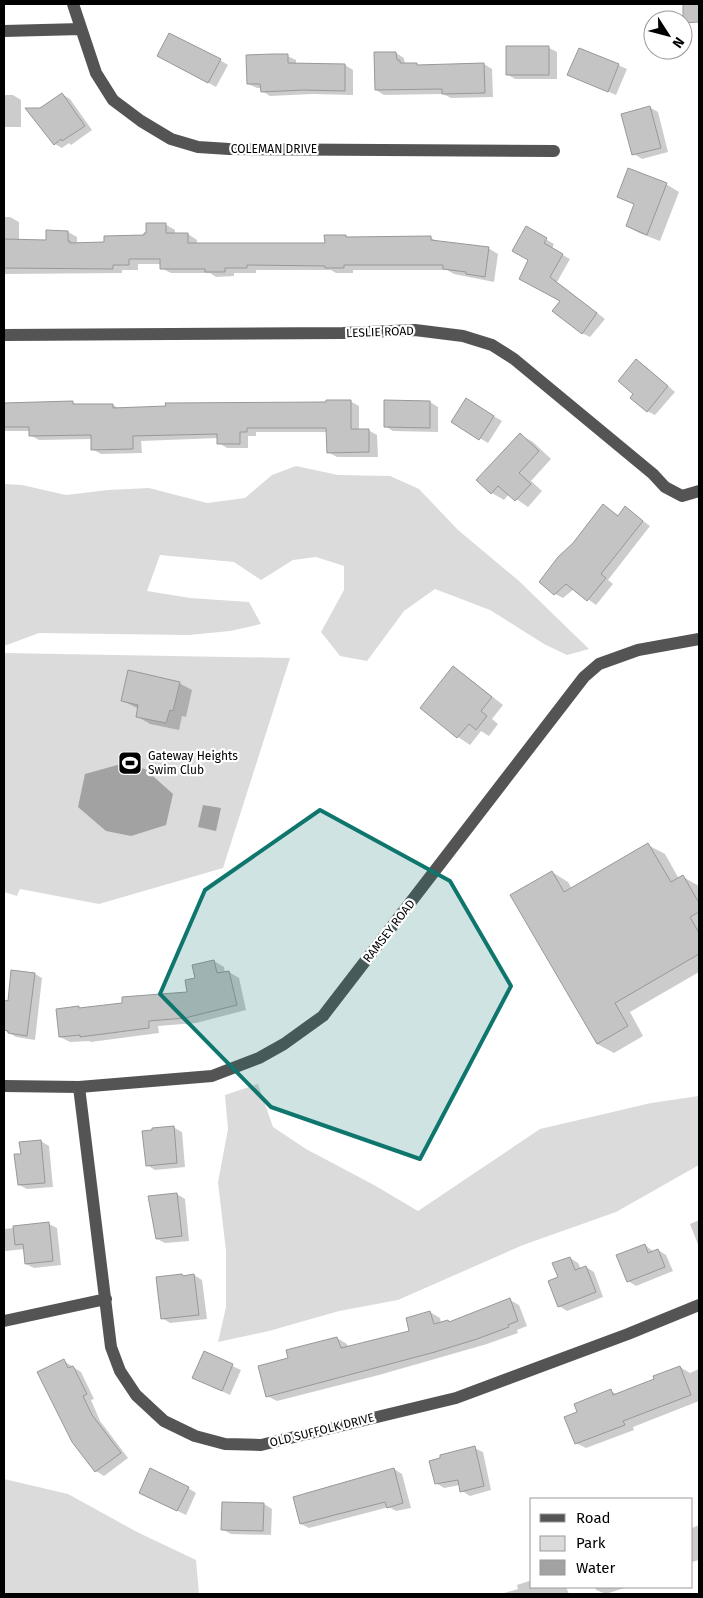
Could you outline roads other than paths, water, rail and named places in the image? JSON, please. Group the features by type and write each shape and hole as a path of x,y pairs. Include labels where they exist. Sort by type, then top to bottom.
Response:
{"street":[{"name":"COLEMAN DRIVE","path":"73,4 96,73 113,100 141,121 171,139 198,147 239,149 554,151"},
{"path":"4,31 81,29"},
{"name":"LESLIE ROAD","path":"4,335 343,333 416,330 463,336 492,345 514,359 653,474 665,487 682,496 699,491"},
{"name":"RAMSEY ROAD","path":"4,1086 79,1088 212,1076 259,1058 284,1044 323,1016 584,677 599,664 638,650 699,639"},
{"name":"OLD SUFFOLK DRIVE","path":"79,1088 111,1347 120,1371 136,1396 164,1421 195,1436 225,1444 261,1445 456,1398 628,1334 699,1305"},
{"path":"4,1321 106,1300"}],"water":[{"path":"121,764 145,769 173,794 166,825 131,836 106,831 78,807 85,774"},
{"path":"203,805 221,808 216,831 198,827"}],"place":[{"name":"Gateway Heights Swim Club","path":"130,763"}]}
